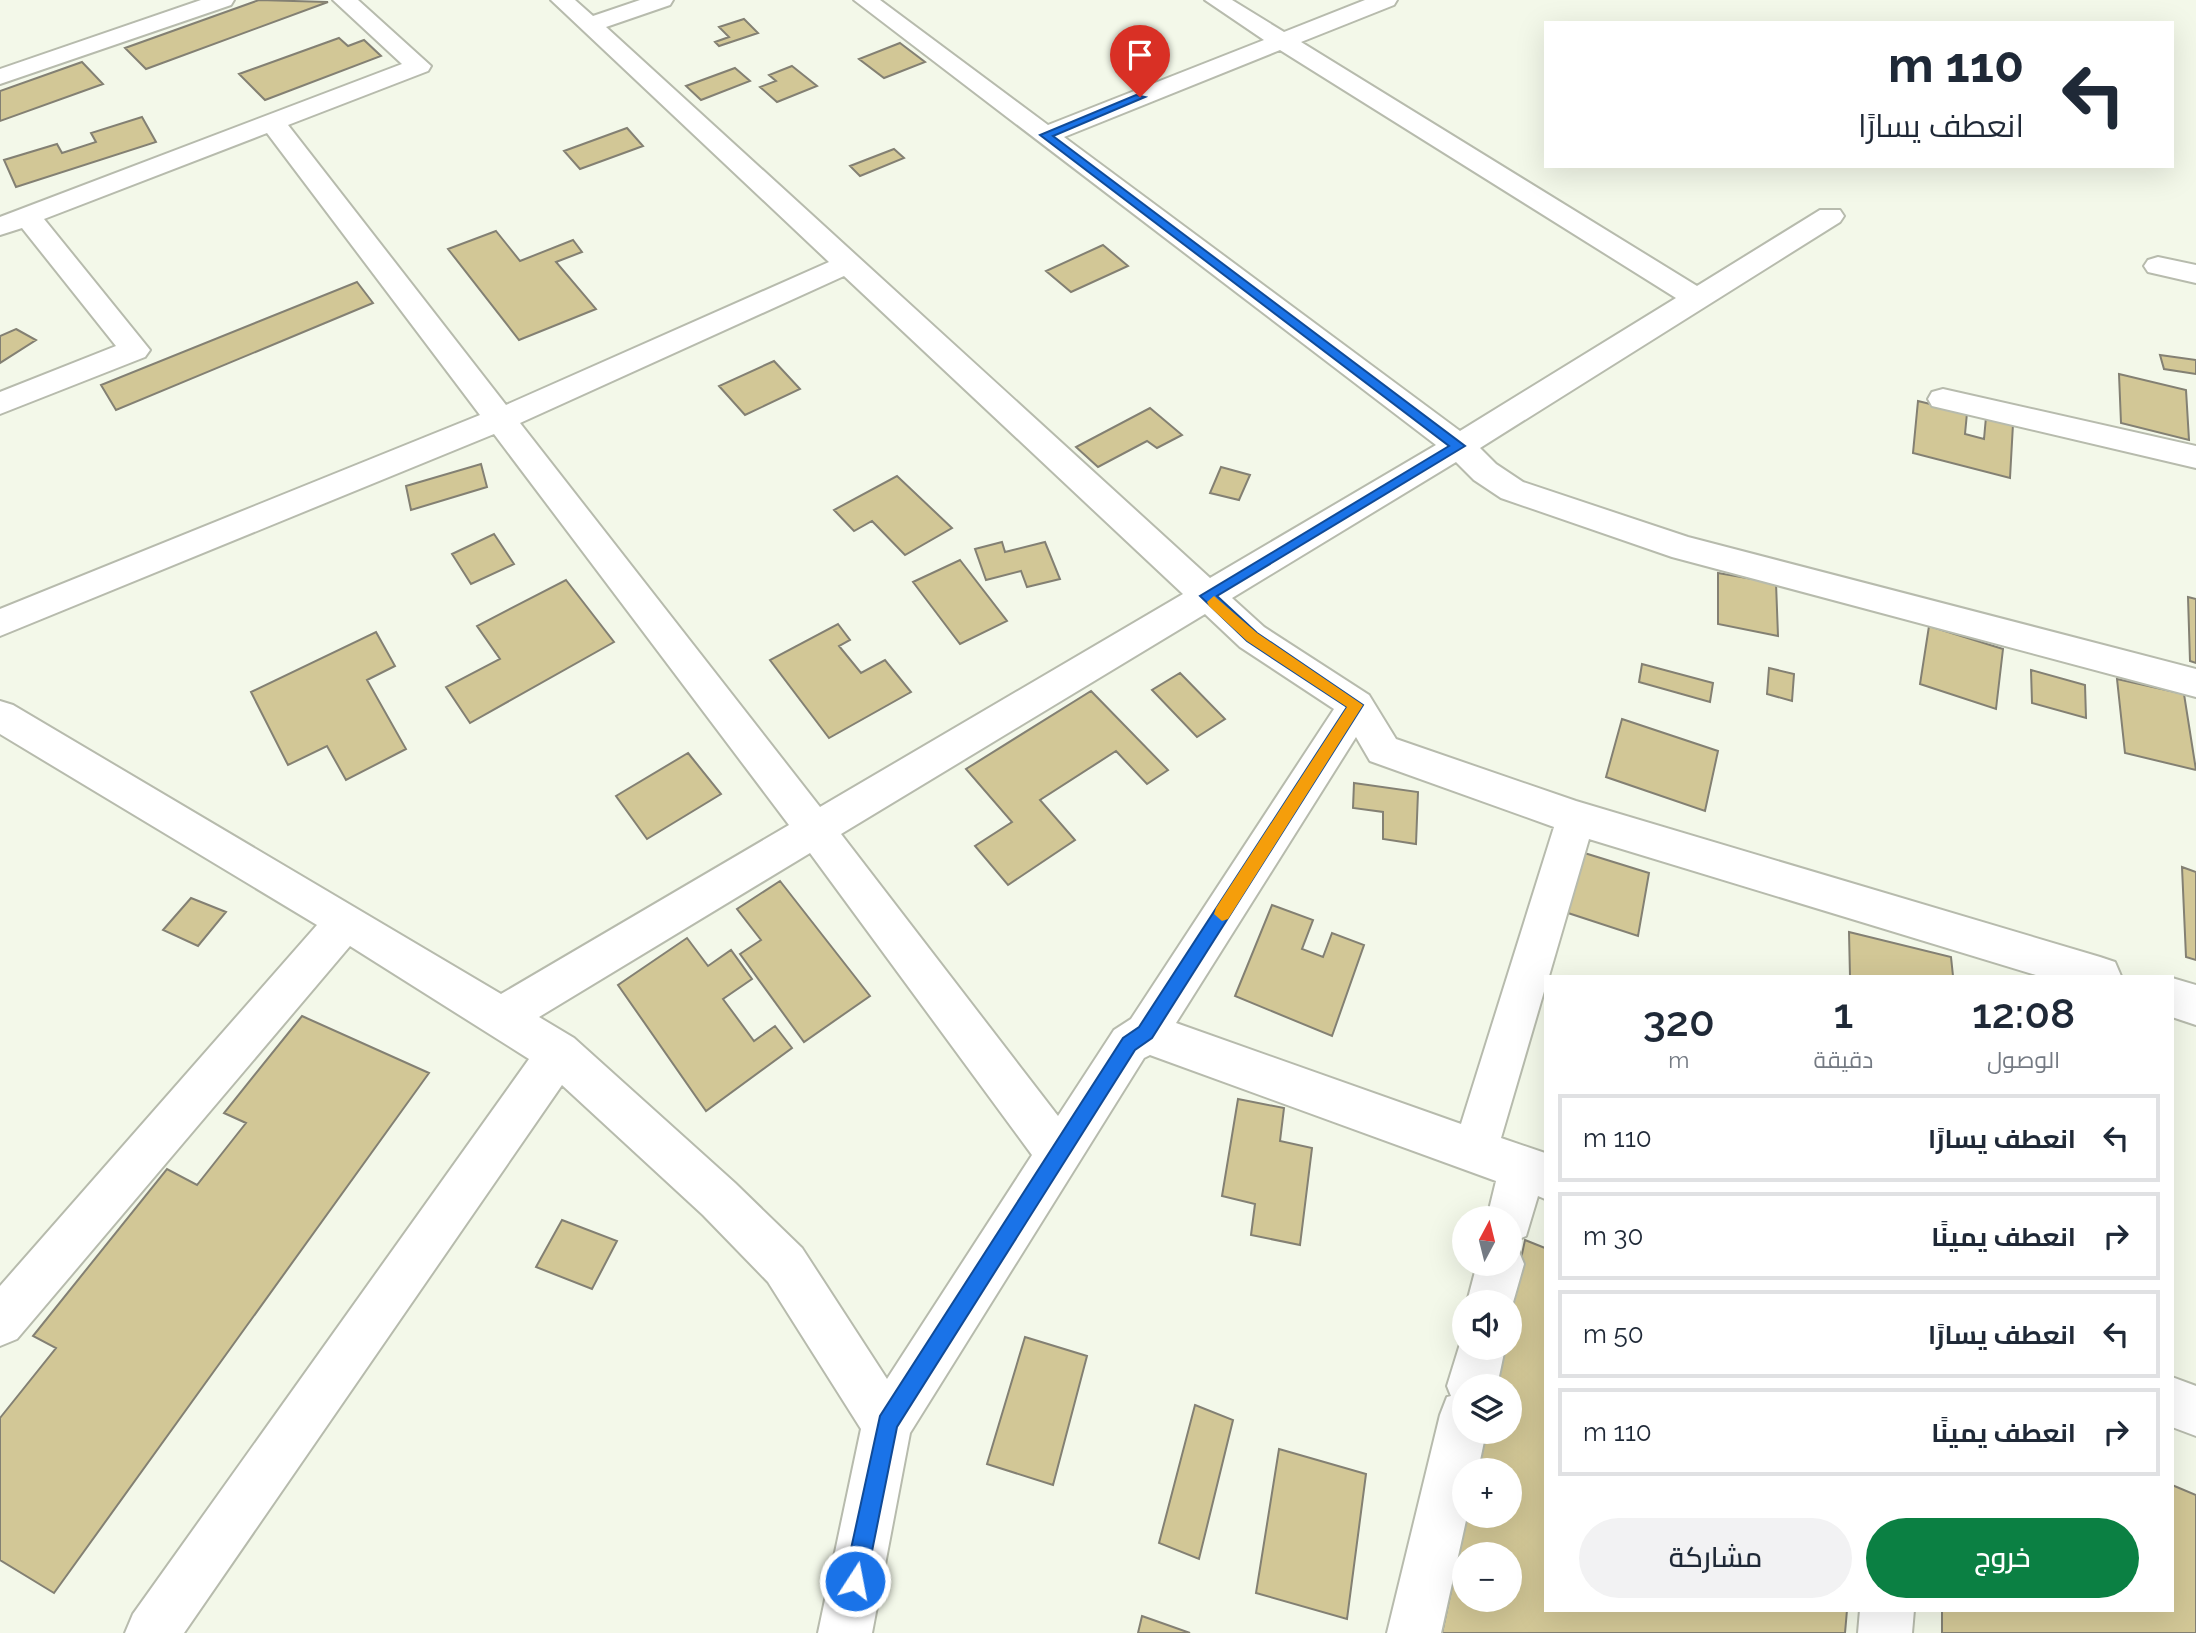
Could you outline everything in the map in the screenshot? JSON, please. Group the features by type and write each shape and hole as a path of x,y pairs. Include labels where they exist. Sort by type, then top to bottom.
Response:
{"street":[{"path":"0,77 223,0"},
{"path":"0,404 135,350 13,221 419,66 344,0"},
{"path":"562,0 1252,637 1356,705 1383,750 1576,818 2097,975"},
{"path":"590,25 662,0"},
{"path":"864,0 1459,446 1485,472 1512,491 1684,548 2196,683"},
{"path":"1216,0 1696,298"},
{"path":"1045,135 1386,0"},
{"path":"272,122 815,830 1059,1154"},
{"path":"499,1017 1459,446 1830,216"},
{"path":"0,623 501,419 849,264"},
{"path":"2158,267 2196,274"},
{"path":"1943,399 2196,457"},
{"path":"845,1633 887,1424 1129,1044 1146,1032 1356,705"},
{"path":"0,716 346,921 559,1053 719,1199 785,1265 887,1424"},
{"path":"1475,1151 1576,818"},
{"path":"0,1322 346,921"},
{"path":"2174,999 2196,1005"},
{"path":"1146,1032 1534,1172 1517,1206"},
{"path":"152,1633 559,1053"},
{"path":"2174,1403 2196,1411"},
{"path":"1414,1633 1458,1444"},
{"path":"1885,1633 1887,1612"}],"building":[{"path":"259,0 328,2 146,69 125,48"},
{"path":"744,19 758,33 719,46 715,42 729,37 719,27"},
{"path":"339,38 348,46 364,40 381,56 265,100 239,74"},
{"path":"900,43 925,62 884,78 859,59"},
{"path":"82,62 103,84 0,121 0,91"},
{"path":"792,66 817,86 777,102 760,87 776,81 769,75"},
{"path":"735,68 750,81 701,100 686,86"},
{"path":"142,117 156,142 16,187 4,160 57,144 62,153 96,142 91,133"},
{"path":"627,128 643,146 580,169 564,151"},
{"path":"894,149 904,158 860,176 850,166"},
{"path":"496,231 520,261 573,240 582,252 556,262 596,309 519,340 448,249"},
{"path":"1103,245 1128,266 1071,292 1046,271"},
{"path":"357,282 373,303 116,410 101,385"},
{"path":"16,329 36,340 0,363 0,336"},
{"path":"2160,355 2196,360 2196,374 2164,369"},
{"path":"774,361 800,389 745,415 719,386"},
{"path":"2119,374 2186,390 2189,440 2121,423"},
{"path":"1918,401 1967,413 1965,434 1984,439 1986,417 2013,424 2010,478 1913,453"},
{"path":"1150,408 1182,435 1157,448 1147,441 1098,467 1076,447"},
{"path":"481,464 487,487 411,510 406,486"},
{"path":"1221,467 1250,475 1239,500 1210,493"},
{"path":"897,476 952,528 905,555 872,521 854,531 834,510"},
{"path":"494,534 514,564 471,584 452,554"},
{"path":"1002,542 1005,552 1045,542 1060,579 1027,587 1021,571 986,580 975,549"},
{"path":"960,560 1007,621 960,644 913,582"},
{"path":"1718,573 1776,583 1778,636 1718,624"},
{"path":"566,580 614,642 470,723 446,687 500,659 477,626"},
{"path":"2188,597 2196,599 2196,663 2190,661"},
{"path":"838,624 850,640 839,646 861,673 885,660 911,692 829,738 770,660"},
{"path":"1929,626 2003,649 1996,709 1920,684"},
{"path":"376,632 395,666 367,680 406,749 346,780 327,746 288,765 251,692"},
{"path":"1642,664 1713,683 1710,702 1639,682"},
{"path":"1769,668 1794,674 1792,701 1767,694"},
{"path":"2031,670 2085,685 2086,718 2032,703"},
{"path":"1180,673 1225,719 1197,737 1152,690"},
{"path":"2117,679 2184,694 2196,770 2125,753"},
{"path":"1091,691 1168,770 1147,784 1116,751 1040,800 1075,840 1008,885 975,846 1012,822 966,769"},
{"path":"1622,719 1718,751 1705,811 1606,777"},
{"path":"688,753 721,794 647,839 616,796"},
{"path":"1354,783 1418,792 1416,844 1383,839 1383,812 1353,808"},
{"path":"1578,851 1649,873 1638,936 1565,912"},
{"path":"2182,867 2196,872 2196,960 2186,957"},
{"path":"780,881 870,996 804,1042 740,954 761,940 737,909"},
{"path":"191,898 226,912 198,946 163,930"},
{"path":"1272,905 1313,920 1302,949 1323,957 1332,933 1364,945 1332,1036 1235,996"},
{"path":"1849,932 1951,957 1953,975 1850,975"},
{"path":"687,938 708,966 731,950 752,979 723,999 754,1041 775,1026 792,1048 706,1111 618,985"},
{"path":"302,1016 429,1073 54,1593 0,1560 0,1418 56,1348 33,1336 167,1169 197,1185 246,1123 224,1113"},
{"path":"1238,1099 1284,1108 1280,1141 1312,1148 1300,1245 1251,1235 1255,1204 1222,1196"},
{"path":"562,1220 617,1241 592,1289 536,1267"},
{"path":"1525,1240 1544,1248 1544,1612 1847,1612 1845,1633 1442,1633 1452,1586 1452,1612 1522,1612 1522,1542 1461,1542 1464,1528 1522,1528 1522,1458 1480,1458 1482,1444 1522,1444 1522,1374 1497,1374 1499,1360 1522,1360 1522,1290 1514,1290 1517,1276 1522,1276"},
{"path":"1025,1337 1087,1356 1053,1485 987,1464"},
{"path":"1195,1405 1233,1420 1199,1559 1159,1543"},
{"path":"1279,1449 1366,1474 1347,1619 1256,1593"},
{"path":"2174,1486 2196,1495 2196,1633 1942,1633 1942,1612 2174,1612"},
{"path":"1142,1616 1190,1633 1138,1633"}],"slow traffic":[{"path":"1214,602 1252,637 1356,705 1222,914"}],"route":[{"path":"855,1581 887,1424 1129,1044 1146,1032 1356,705 1252,637 1207,596 1459,446 1045,135 1140,97"}]}
